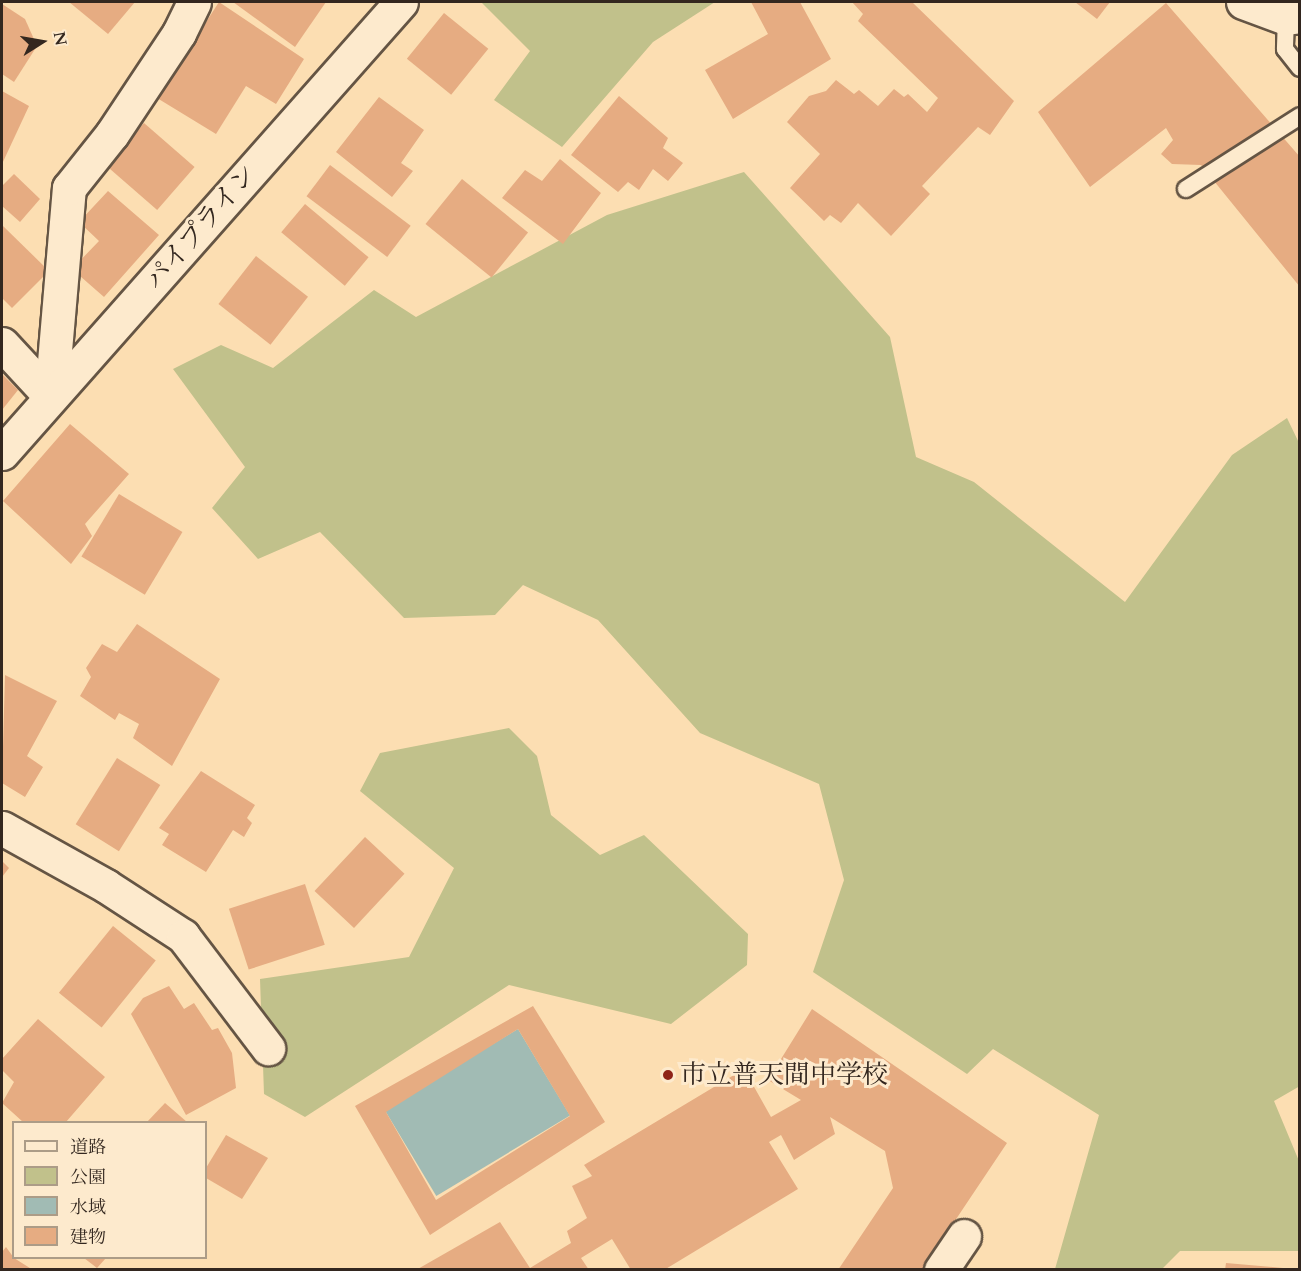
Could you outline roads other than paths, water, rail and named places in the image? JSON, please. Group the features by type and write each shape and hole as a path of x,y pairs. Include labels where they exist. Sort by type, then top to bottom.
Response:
{"street":[{"path":"51,397 69,188 118,125 179,33 194,2"},
{"name":"パイプライン","path":"2,453 401,2"},
{"path":"1243,2 1293,17"},
{"path":"2,344 51,397"},
{"path":"2,828 106,886 183,936 268,1048"},
{"path":"941,1269 964,1236"}],"lane":[{"path":"1293,17 1285,50 1299,68"},
{"path":"1186,189 1299,116"}],"water":[{"path":"518,1029 570,1116 436,1196 384,1109"}],"place":[{"name":"市立普天間中学校","path":"668,1075"}]}
